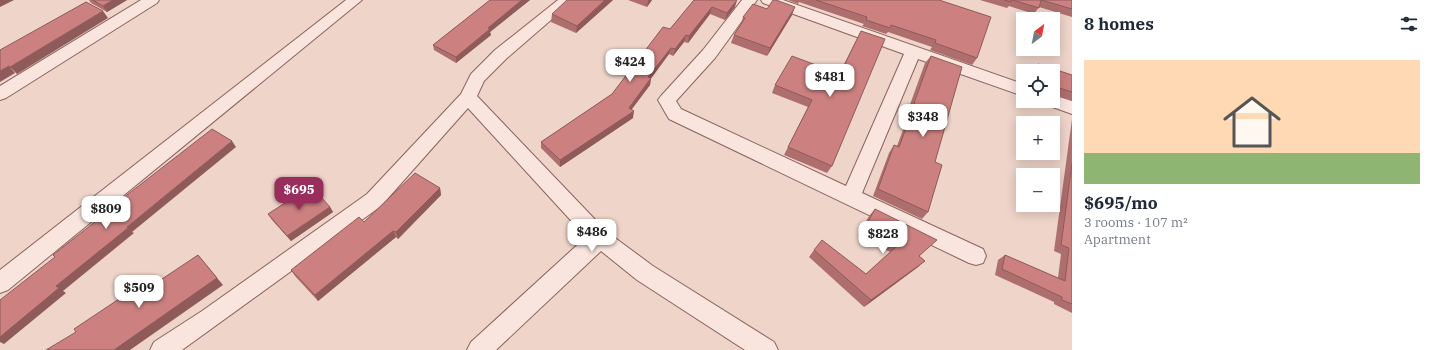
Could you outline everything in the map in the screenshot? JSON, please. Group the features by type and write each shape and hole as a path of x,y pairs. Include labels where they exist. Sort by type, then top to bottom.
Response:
{"street":[{"path":"0,94 152,0"},
{"path":"0,283 355,0"},
{"path":"162,350 210,318 374,200 468,97 477,78 501,54 548,18 567,0"},
{"path":"750,0 709,54 667,100 675,114 976,256"},
{"path":"768,0 1016,88"},
{"path":"851,197 913,51"},
{"path":"468,97 600,238 645,272 766,350"},
{"path":"1060,104 1072,108"},
{"path":"479,350 600,238"}],"building":[{"path":"93,0 113,0 103,6"},
{"path":"490,0 522,0 456,57 433,45"},
{"path":"567,0 605,0 577,26 552,14"},
{"path":"694,0 737,0 727,13 712,7 689,36 686,35 675,49 671,48 648,77 651,78 629,108 634,111 560,160 541,142 612,94 663,27 670,29"},
{"path":"773,0 795,7 770,48 734,35 745,18 743,17 753,4 767,9"},
{"path":"816,0 939,0 991,17 977,58 935,43 936,40 891,25 890,28 866,20 867,17"},
{"path":"1013,0 1041,0 1039,8"},
{"path":"1041,0 1072,0 1072,9"},
{"path":"86,2 103,11 10,67 9,66 0,71 0,50"},
{"path":"861,31 885,39 832,166 788,147 812,100 775,85 792,56 840,74"},
{"path":"931,56 962,67 935,162 942,165 928,212 878,189 894,145 899,147"},
{"path":"1060,71 1072,75 1072,92 1060,88"},
{"path":"212,129 232,141 56,286 59,288 0,337 0,300 55,257 53,255 115,206 114,205"},
{"path":"1072,163 1072,304 1062,300 1062,297 1002,269 1005,255 1065,281 1069,248 1061,245"},
{"path":"415,173 440,188 396,232 393,231 315,295 291,270 359,217 364,222"},
{"path":"311,186 330,207 287,236 268,214"},
{"path":"875,209 937,240 919,256 925,261 871,300 814,250 822,240 866,274 897,246 864,229"},
{"path":"198,255 217,278 114,350 46,350 76,332 74,329 155,275 159,281"}]}
